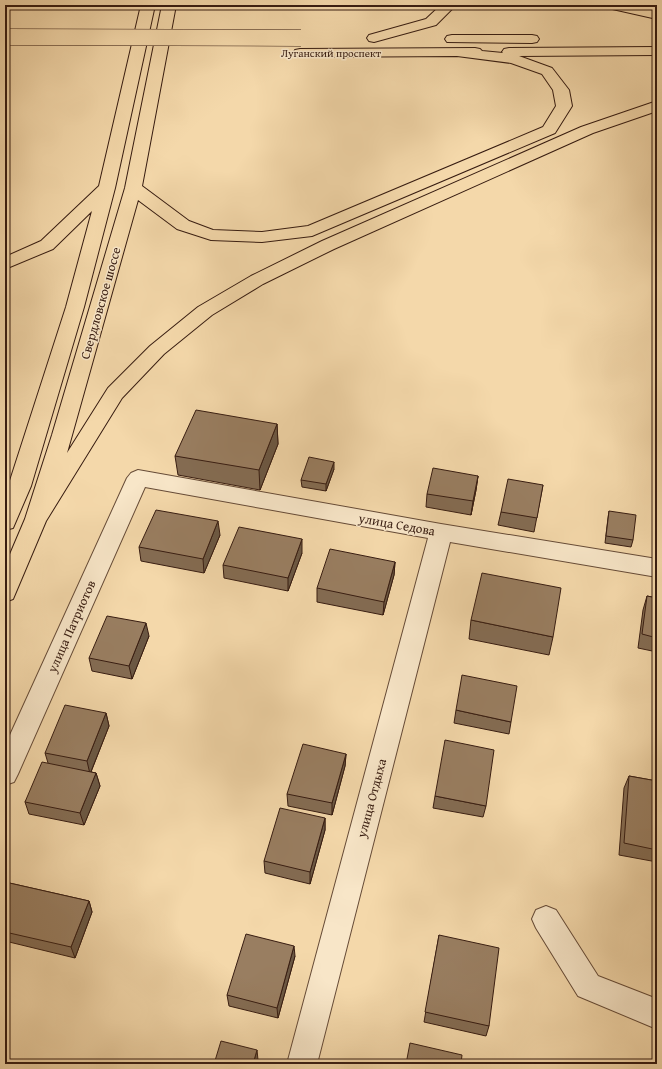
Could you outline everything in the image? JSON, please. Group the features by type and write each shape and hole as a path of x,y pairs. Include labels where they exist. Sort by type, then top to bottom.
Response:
{"main road":[{"name":"Свердловское шоссе","path":"5,522 20,486 75,308 107,188 148,5"},
{"name":"Свердловское шоссе","path":"5,593 36,519 62,435 133,188 169,5"},
{"path":"374,38 431,22 449,5"},
{"path":"613,5 657,15"},
{"name":"Луганский проспект","path":"5,37 315,38"},
{"name":"Луганский проспект","path":"360,38 422,38"},
{"path":"437,38 657,39"},
{"name":"Луганский проспект","path":"284,53 657,51"},
{"path":"124,52 172,53"},
{"path":"133,188 183,225 211,235 262,238 312,231 549,130 564,106 561,90 546,72 514,59 461,53"},
{"path":"36,519 115,393 157,350 205,311 257,280 328,245 587,130 657,106"},
{"path":"5,264 47,245 107,188"}],"street":[{"name":"улица Седова","path":"138,478 441,532 657,568"},
{"name":"улица Патриотов","path":"5,774 138,478"},
{"name":"улица Отдыха","path":"302,1064 441,532"},
{"path":"546,919 588,986 652,1012 657,1011"}],"building":[{"path":"196,410 277,424 259,470 175,456"},
{"path":"309,457 334,462 326,484 301,480"},
{"path":"433,468 478,476 473,501 427,494"},
{"path":"508,479 543,485 537,518 501,512"},
{"path":"156,510 218,521 203,559 139,547"},
{"path":"609,511 636,515 633,540 606,536"},
{"path":"239,527 302,539 288,578 223,565"},
{"path":"330,549 395,562 384,602 317,588"},
{"path":"482,573 561,588 553,637 471,620"},
{"path":"647,596 657,598 657,638 642,634"},
{"path":"107,616 146,623 129,666 89,658"},
{"path":"462,675 517,686 511,722 456,710"},
{"path":"65,705 106,713 87,761 45,753"},
{"path":"445,740 494,750 486,806 435,796"},
{"path":"303,744 346,754 332,803 287,794"},
{"path":"42,762 96,773 80,813 25,802"},
{"path":"629,776 657,781 657,850 624,843"},
{"path":"280,808 325,818 310,872 264,861"},
{"path":"5,882 89,901 71,947 5,932"},
{"path":"246,934 294,946 277,1008 227,995"},
{"path":"439,935 499,948 489,1026 425,1012"},
{"path":"221,1041 257,1050 253,1064 214,1064"},
{"path":"410,1043 462,1055 461,1064 406,1064"}]}
